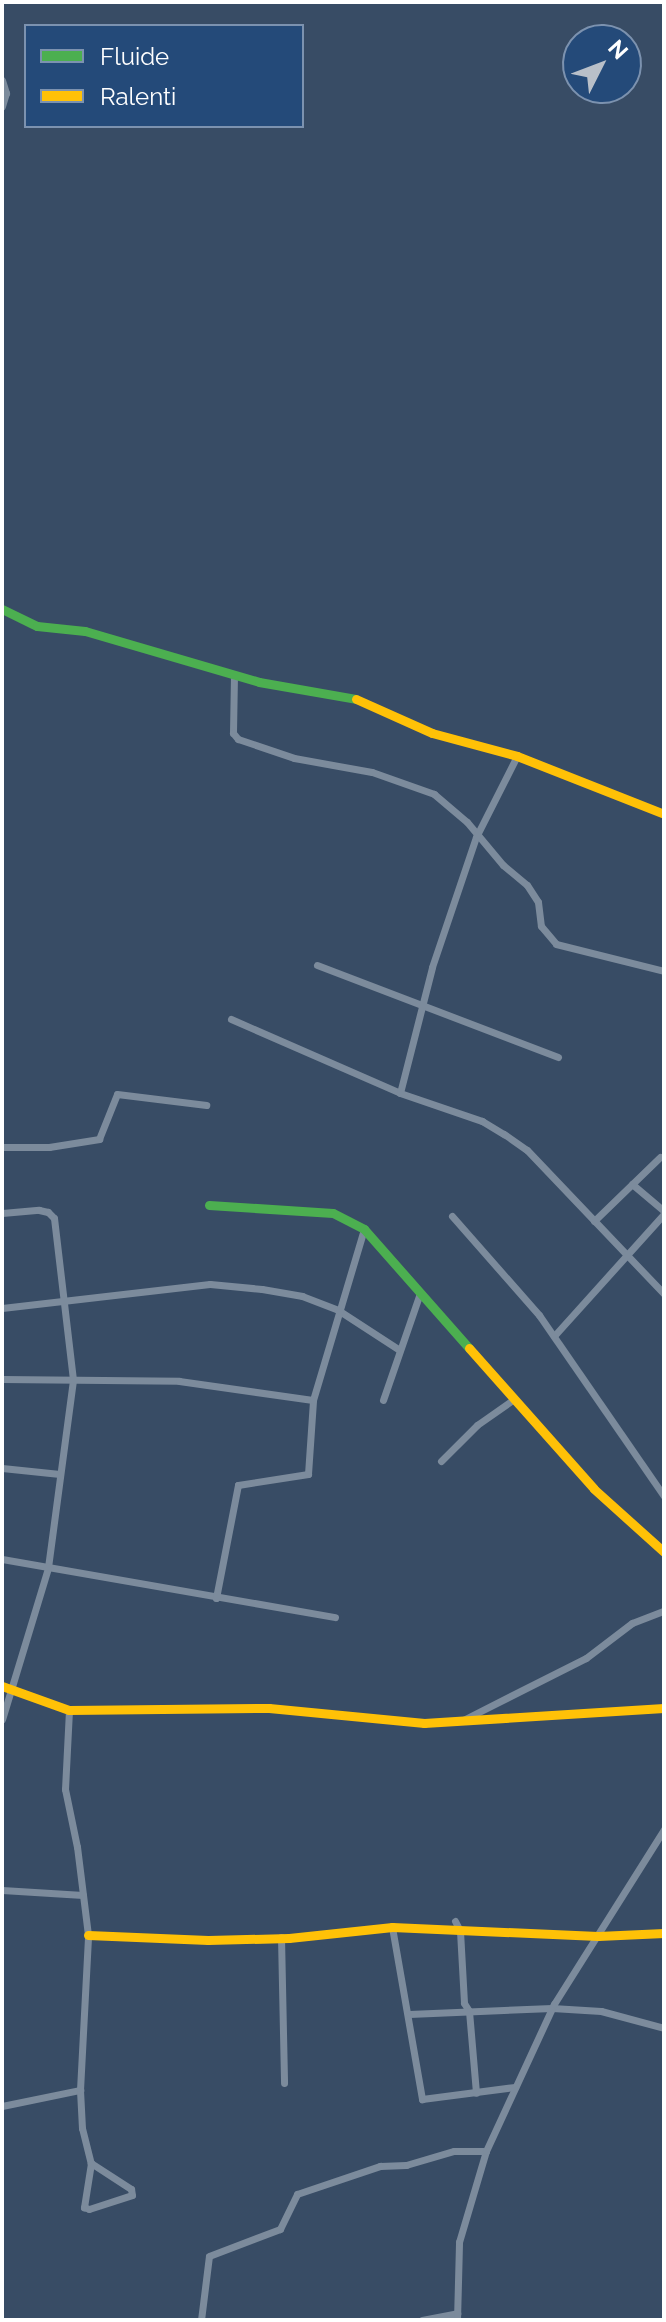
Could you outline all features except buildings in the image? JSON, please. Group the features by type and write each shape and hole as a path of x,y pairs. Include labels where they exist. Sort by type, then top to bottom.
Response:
{"street":[{"path":"2,80 6,93 2,106"},
{"path":"2,609 37,626 85,631 283,687 350,696 432,733 517,756 664,814"},
{"path":"234,675 233,733 238,739 308,761 372,772 434,794 467,822 476,837 533,893 541,926 556,944 664,971"},
{"path":"400,1093 422,1005 476,837 517,756"},
{"path":"317,965 558,1057"},
{"path":"231,1019 400,1093 482,1121 504,1134 527,1150 664,1294"},
{"path":"2,1147 49,1147 99,1139 117,1094 206,1105"},
{"path":"594,1221 660,1157"},
{"path":"554,1336 664,1213 632,1184"},
{"path":"209,1205 333,1213 364,1229 594,1489 664,1552"},
{"path":"2,1213 39,1210 51,1214 73,1380 48,1568 6,1687 2,1719"},
{"path":"452,1216 554,1336 664,1496"},
{"path":"216,1598 235,1490 243,1483 308,1474 313,1400 364,1229"},
{"path":"2,1308 210,1284 302,1296 338,1310 398,1349"},
{"path":"383,1400 398,1349 420,1293"},
{"path":"2,1379 179,1381 313,1400"},
{"path":"441,1461 477,1425 514,1399"},
{"path":"2,1468 60,1474"},
{"path":"2,1559 335,1617"},
{"path":"463,1720 586,1658 632,1623 664,1611"},
{"path":"6,1687 69,1710 269,1708 424,1723 664,1708"},
{"path":"69,1710 65,1789 88,1935 80,2090 82,2128 91,2163 84,2207 89,2209 132,2195 131,2189 91,2163"},
{"path":"422,2320 457,2317 459,2242 486,2151 552,2008 663,1835"},
{"path":"2,1890 83,1895"},
{"path":"88,1935 208,1940 392,1927 458,1926 598,1936 664,1933"},
{"path":"458,1926 476,2093"},
{"path":"392,1927 409,2014 412,2056 422,2099 515,2087"},
{"path":"281,1937 284,2083"},
{"path":"409,2014 552,2008 601,2011 664,2028"},
{"path":"2,2106 80,2090"},
{"path":"201,2320 209,2256 280,2229 297,2194 380,2166 406,2165 454,2151 486,2151"}],"traffic: fast":[{"path":"2,609 37,626 85,631 259,682 356,699"},
{"path":"209,1205 333,1213 364,1229 469,1348"}],"traffic: slow":[{"path":"356,699 432,733 517,756 664,814"},
{"path":"469,1348 594,1489 664,1552"},
{"path":"2,1686 69,1710 269,1708 424,1723 664,1708"},
{"path":"88,1935 208,1940 289,1938 392,1927 598,1936 664,1933"}]}
